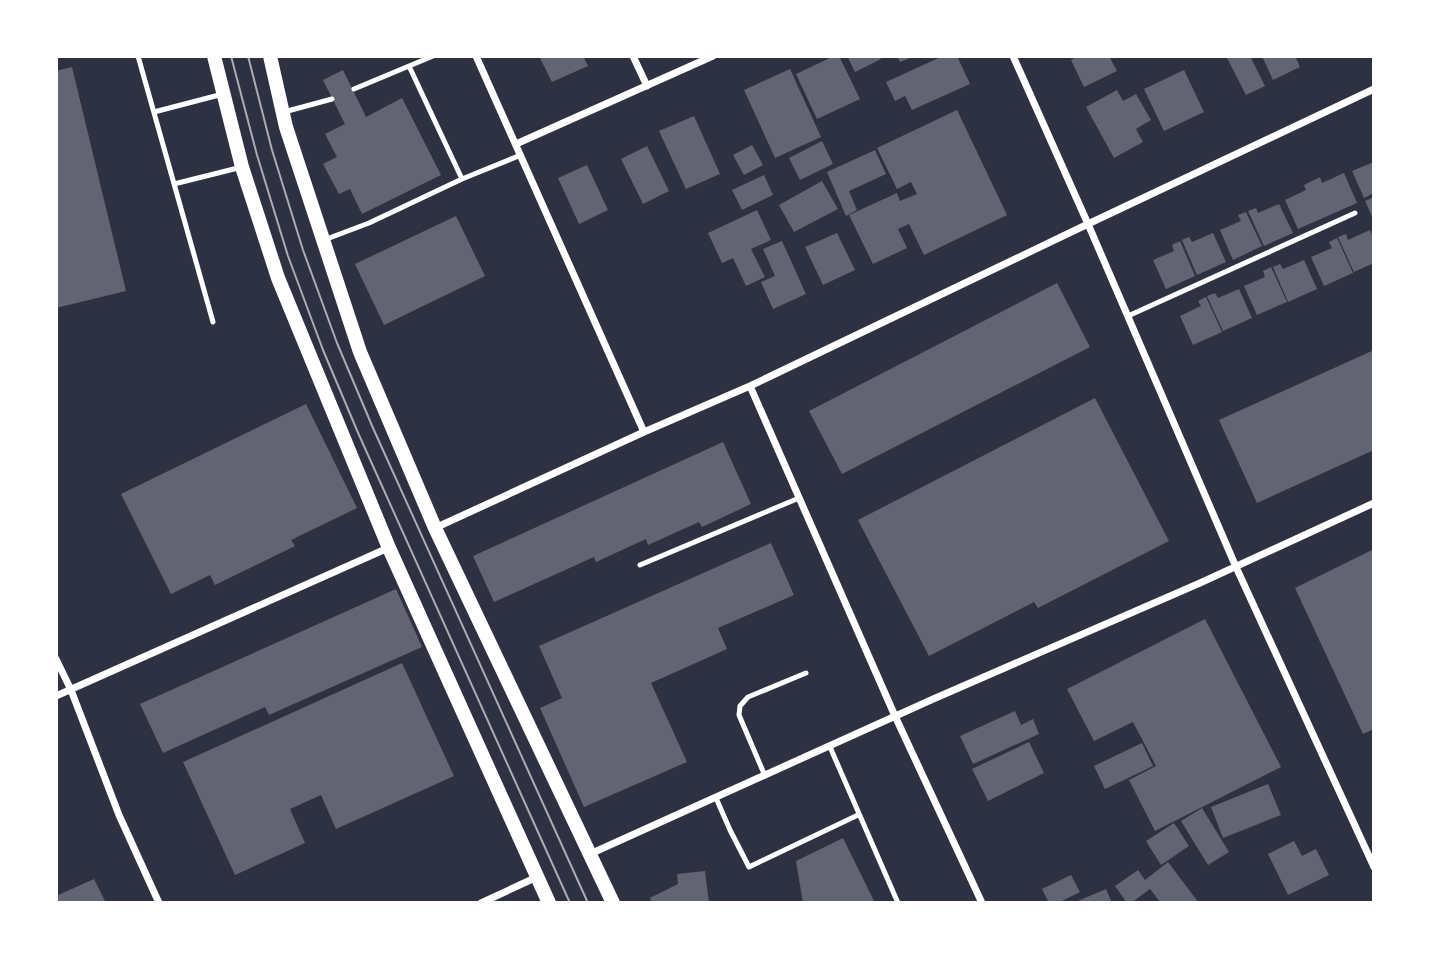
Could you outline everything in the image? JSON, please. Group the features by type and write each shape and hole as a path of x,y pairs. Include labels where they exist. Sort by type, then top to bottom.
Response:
{"main road":[{"path":"214,56 242,167 278,278 389,548 549,903"},
{"path":"270,56 286,127 360,352 435,528 612,903"}],"street":[{"path":"476,56 644,432"},
{"path":"633,56 647,86"},
{"path":"516,144 713,56"},
{"path":"1013,56 1236,567 1374,867"},
{"path":"435,528 750,386 1374,89"},
{"path":"750,386 895,716 982,903"},
{"path":"590,854 1374,503"},
{"path":"56,696 389,548"},
{"path":"56,659 71,690 119,815 159,903"},
{"path":"481,903 537,877"}],"lane":[{"path":"138,56 213,322"},
{"path":"354,89 409,66 417,59 433,56"},
{"path":"409,66 462,179"},
{"path":"154,112 223,94"},
{"path":"283,112 332,99"},
{"path":"324,240 369,223 462,179 521,155"},
{"path":"174,184 242,167"},
{"path":"1128,316 1355,213"},
{"path":"640,565 799,498"},
{"path":"765,776 739,715 740,706 748,697 806,673"},
{"path":"830,747 898,903"},
{"path":"716,798 749,867 858,815"}],"building":[{"path":"539,56 583,56 588,66 552,82"},
{"path":"839,56 860,99 817,119 796,74"},
{"path":"847,56 879,56 881,59 855,72"},
{"path":"897,56 915,56 900,62"},
{"path":"943,56 957,56 970,84 912,110 905,96 895,101 886,82"},
{"path":"1079,56 1109,56 1117,71 1084,87 1071,60"},
{"path":"1226,56 1250,56 1265,86 1246,95"},
{"path":"1262,56 1295,56 1300,67 1273,80"},
{"path":"72,67 126,291 56,308 56,71"},
{"path":"790,69 821,137 775,158 744,90"},
{"path":"343,70 366,117 402,98 441,175 362,214 350,189 339,194 323,164 337,157 325,134 345,124 323,80"},
{"path":"1184,70 1204,112 1164,131 1144,89"},
{"path":"1117,90 1123,101 1136,94 1151,120 1136,129 1143,142 1114,158 1086,107"},
{"path":"957,110 1007,215 924,255 909,224 898,229 907,248 873,264 849,215 897,193 900,201 917,194 911,182 897,189 877,148"},
{"path":"694,116 720,174 686,189 659,131"},
{"path":"822,141 833,164 800,180 789,158"},
{"path":"752,145 763,165 744,175 733,155"},
{"path":"647,146 669,191 643,204 621,159"},
{"path":"875,150 886,174 849,191 857,210 846,216 827,172"},
{"path":"1374,162 1374,193 1364,198 1352,171"},
{"path":"587,165 608,210 579,224 558,178"},
{"path":"1344,173 1357,203 1298,229 1285,200 1306,190 1304,185 1320,177 1322,183"},
{"path":"764,175 773,195 742,210 732,190"},
{"path":"822,181 838,209 794,232 779,205"},
{"path":"1374,197 1374,221 1365,201"},
{"path":"1279,204 1293,233 1264,246 1248,211 1256,208 1258,213"},
{"path":"757,210 771,240 751,249 765,277 746,286 733,258 722,263 708,233"},
{"path":"1246,212 1262,246 1233,260 1220,230 1241,221 1238,215"},
{"path":"456,216 485,276 384,325 355,264"},
{"path":"1370,230 1374,239 1374,263 1354,272 1338,237 1346,234 1348,240"},
{"path":"837,233 855,270 823,285 805,247"},
{"path":"1213,233 1226,262 1197,275 1182,240 1189,237 1192,242"},
{"path":"1337,238 1353,273 1324,286 1311,257 1332,248 1329,242"},
{"path":"782,241 806,294 773,309 761,282 775,276 763,249"},
{"path":"1180,241 1195,276 1166,289 1153,260 1174,251 1172,245"},
{"path":"1304,260 1317,289 1288,302 1273,267 1280,264 1283,269"},
{"path":"1271,267 1287,302 1257,315 1244,286 1265,277 1263,271"},
{"path":"1057,283 1090,347 842,474 809,411"},
{"path":"1239,289 1252,318 1223,331 1207,296 1215,293 1218,298"},
{"path":"1206,297 1222,332 1193,345 1180,316 1201,306 1198,301"},
{"path":"1374,350 1374,450 1257,503 1219,420"},
{"path":"1095,398 1169,541 1038,608 1034,602 929,656 858,520"},
{"path":"306,404 357,508 291,540 295,546 215,585 210,575 171,594 121,494"},
{"path":"723,442 751,504 702,527 699,522 648,545 646,539 596,562 594,557 494,602 473,556"},
{"path":"771,543 794,595 718,628 727,649 651,683 687,762 584,807 540,708 562,698 539,646"},
{"path":"1374,549 1374,729 1363,734 1295,588"},
{"path":"396,589 422,647 269,715 265,707 163,753 140,704"},
{"path":"1205,619 1281,767 1155,831 1129,780 1156,766 1133,722 1094,741 1067,689"},
{"path":"402,663 454,776 336,829 321,795 290,809 305,843 235,875 183,762"},
{"path":"1015,711 1021,725 1033,719 1039,734 973,764 960,736"},
{"path":"1029,742 1044,773 988,801 972,769"},
{"path":"1142,743 1153,766 1105,789 1094,766"},
{"path":"1268,784 1281,815 1223,838 1211,807"},
{"path":"1202,808 1229,852 1208,865 1181,821"},
{"path":"1174,823 1189,846 1161,865 1146,841"},
{"path":"843,838 875,903 803,903 796,861"},
{"path":"1294,841 1302,856 1316,849 1329,875 1288,895 1268,854"},
{"path":"1168,862 1199,903 1161,903 1150,889 1127,903 1115,886 1138,870 1145,880"},
{"path":"705,871 709,903 652,903 650,898 678,884 677,874"},
{"path":"1071,875 1080,892 1058,903 1049,903 1042,889"},
{"path":"94,879 106,903 56,903 56,896"},
{"path":"1106,889 1112,903 1073,903"}],"tram line":[{"path":"231,56 257,155 288,256 323,350 570,903"},
{"path":"248,56 272,150 303,250 337,343 588,903"}]}
